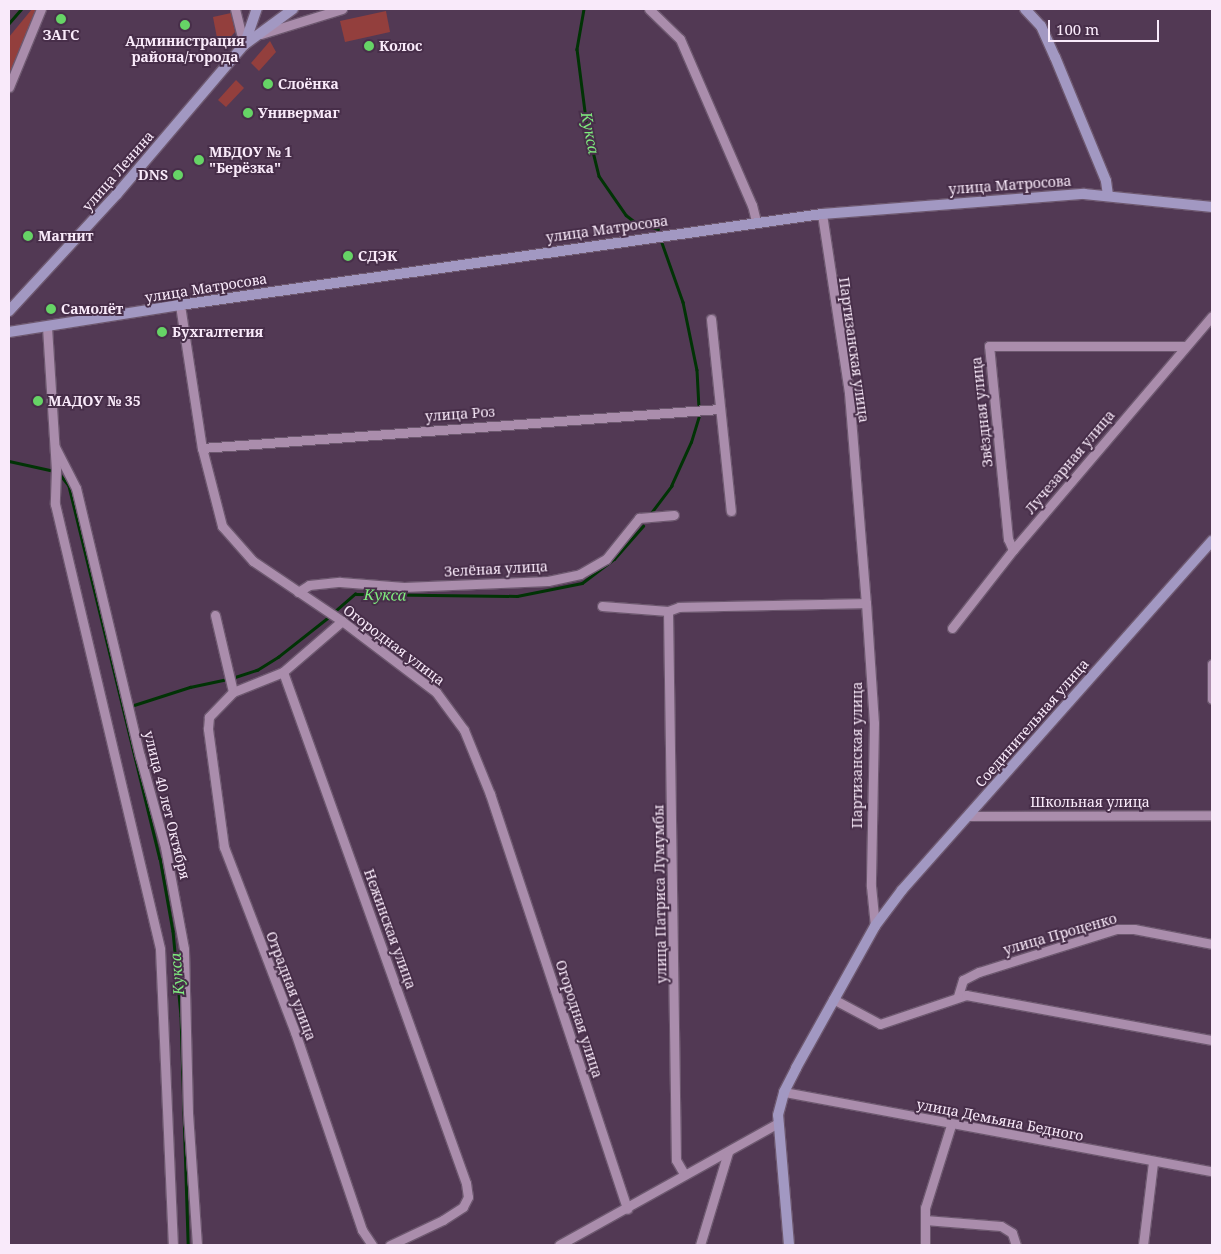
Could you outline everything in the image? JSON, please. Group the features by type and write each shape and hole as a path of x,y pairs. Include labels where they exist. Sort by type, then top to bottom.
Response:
{"street":[{"path":"9,87 41,9"},
{"path":"235,9 244,45"},
{"name":"улица Ленина","path":"244,45 257,9"},
{"name":"улица Ленина","path":"9,311 117,194 244,45 253,36 293,9"},
{"path":"253,36 342,9"},
{"path":"1026,9 1041,26 1055,57 1106,181 1108,195"},
{"path":"655,10 680,39 752,204 756,221"},
{"name":"улица Матросова","path":"9,332 180,305 756,221 822,214 1023,196 1108,195 1212,207"},
{"name":"Партизанская улица","path":"822,214 849,393 866,603 874,723 871,886 875,926"},
{"name":"Огородная улица","path":"180,305 202,448 222,526 253,561 339,619 436,692 464,730 490,794 627,1209"},
{"name":"Лучезарная улица","path":"952,628 1013,550 1212,316"},
{"path":"711,319 730,512"},
{"name":"улица 40 лет Октября","path":"48,327 56,472 54,504 160,948 173,1245"},
{"name":"Звёздная улица","path":"1013,550 1008,539 989,346 1186,346"},
{"name":"улица Роз","path":"202,448 719,409"},
{"name":"улица 40 лет Октября","path":"53,444 76,488 140,756 165,846 184,950 188,981 188,1114 197,1245"},
{"name":"Зелёная улица","path":"298,592 309,585 340,582 404,587 548,581 580,574 606,560 639,518 674,515"},
{"name":"Соединительная улица","path":"875,926 968,816 1212,541"},
{"path":"602,606 668,611 679,607 866,603"},
{"name":"улица Патриса Лумумбы","path":"668,611 676,1160 684,1174"},
{"path":"215,615 233,692 283,672 339,619"},
{"path":"1212,664 1212,699"},
{"name":"Нежинская улица","path":"283,672 466,1183 468,1197 463,1207 443,1220 390,1245"},
{"name":"Отрадная улица","path":"233,692 209,717 208,729 224,847 295,1032 362,1230 372,1245"},
{"name":"Школьная улица","path":"968,816 1212,815"},
{"path":"789,1245 778,1123 784,1092 833,999 875,926"},
{"name":"улица Проценко","path":"958,996 963,980 979,972 1116,929 1134,929 1212,944"},
{"path":"833,999 880,1024 943,1004 966,994 1212,1040"},
{"name":"улица Демьяна Бедного","path":"784,1092 951,1125 1212,1171"},
{"path":"559,1245 627,1209 684,1174 728,1152 778,1123"},
{"path":"925,1245 925,1208 951,1125"},
{"path":"700,1245 728,1152"},
{"path":"1143,1245 1153,1162"},
{"path":"925,1220 1001,1226 1012,1233 1016,1245"}],"shaded area":[{"path":"32,9 37,9 9,76 9,37"},
{"path":"386,11 390,32 345,42 340,21"},
{"path":"231,13 235,32 225,43 217,38 213,17"},
{"path":"270,41 276,52 259,71 251,63"},
{"path":"236,80 244,88 226,107 218,100"}],"waterway":[{"name":"Кукса","path":"9,23 21,9"},
{"name":"Кукса","path":"584,9 577,49 587,127 599,176 626,215 635,222 658,229"},
{"name":"Кукса","path":"661,240 683,302 697,370 699,404"},
{"name":"Кукса","path":"651,513 671,486 691,442 699,415"},
{"name":"Кукса","path":"9,461 54,471"},
{"name":"Кукса","path":"59,473 69,486 160,858 173,931 181,1016 188,1245"},
{"name":"Кукса","path":"334,612 355,594 517,596 582,583 614,559 643,526"},
{"name":"Кукса","path":"232,678 257,670 278,657 330,616"},
{"name":"Кукса","path":"134,705 190,687 227,679"}],"place":[{"name":"ЗАГС","path":"61,19"},
{"name":"Администрация района/города","path":"185,25"},
{"name":"Колос","path":"369,46"},
{"name":"Слоёнка","path":"268,84"},
{"name":"Универмаг","path":"248,113"},
{"name":"МБДОУ № 1 \"Берёзка\"","path":"199,160"},
{"name":"DNS","path":"178,175"},
{"name":"Магнит","path":"28,236"},
{"name":"СДЭК","path":"348,256"},
{"name":"Самолёт","path":"51,309"},
{"name":"Бухгалтегия","path":"162,332"},
{"name":"МАДОУ № 35","path":"38,401"}]}
